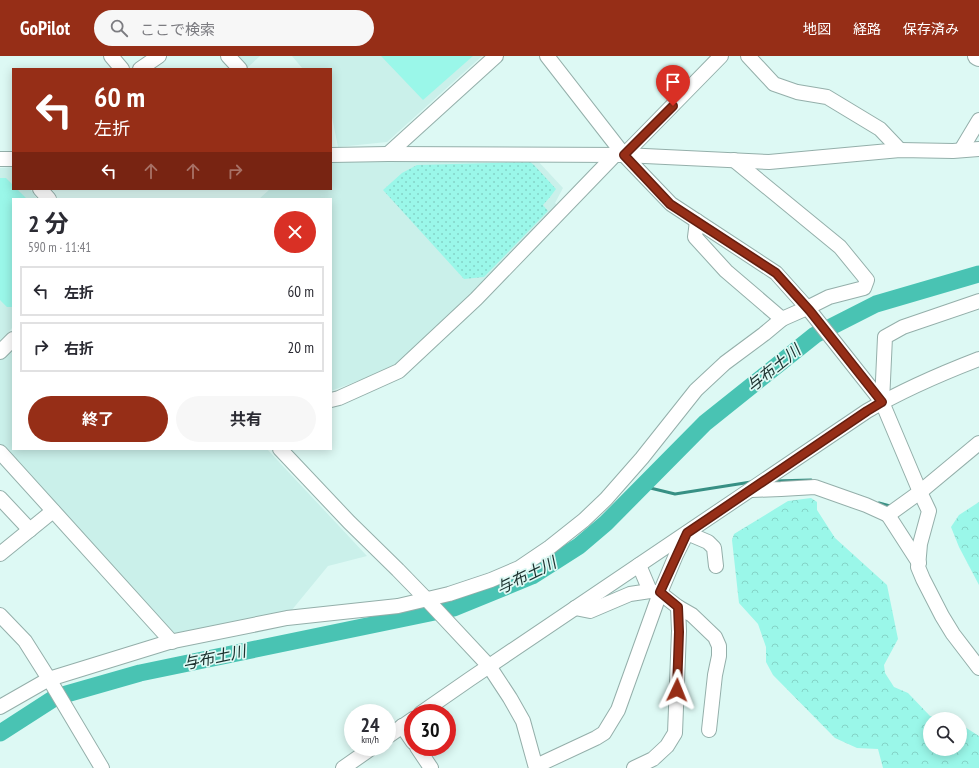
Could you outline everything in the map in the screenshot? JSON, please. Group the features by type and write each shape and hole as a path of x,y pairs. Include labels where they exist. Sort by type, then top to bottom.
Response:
{"street":[{"path":"111,56 121,68"},
{"path":"228,56 239,68"},
{"path":"388,154 496,56"},
{"path":"547,56 620,155 670,204 776,273 809,309 882,402 929,510 920,544 918,566 942,616 953,634 979,668"},
{"path":"332,400 399,371 476,299 721,56"},
{"path":"748,56 774,84 797,92 827,97 880,129 900,150"},
{"path":"142,68 157,62"},
{"path":"961,150 979,120"},
{"path":"332,155 620,155 770,162 900,150 979,149"},
{"path":"0,159 12,158"},
{"path":"0,707 51,681 172,642 287,618 398,606 428,601 491,580 519,568 550,547 584,520 606,499 642,458 696,390 725,363 782,319 809,309 829,297 864,288 867,280 840,247 734,160"},
{"path":"41,190 48,198"},
{"path":"697,221 695,237 726,271 782,319"},
{"path":"882,402 885,337 903,327 979,301"},
{"path":"0,352 12,340"},
{"path":"434,704 867,411 897,394 979,359"},
{"path":"888,515 920,492 979,443"},
{"path":"281,450 349,522 428,601 488,666 510,698 523,721 536,767 596,738 604,732 618,710 655,592 687,533"},
{"path":"0,452 172,642"},
{"path":"750,490 815,487 866,505 888,515 919,563"},
{"path":"0,498 30,530"},
{"path":"0,554 53,511"},
{"path":"687,533 708,542 714,548 716,566"},
{"path":"638,565 655,592 692,615 715,637 719,646 710,730"},
{"path":"575,608 590,611 630,594 655,592"},
{"path":"634,768 653,759 667,746 675,733 679,632 678,607"},
{"path":"0,615 25,641 51,681 102,768"},
{"path":"343,768 360,756"},
{"path":"422,756 431,768"}],"shaded area":[{"path":"231,56 260,56 247,68 245,68"},
{"path":"292,56 482,56 387,142 338,147 332,117 332,68 302,68"},
{"path":"332,158 536,159 563,188 555,203 559,207 397,366 332,391 332,198 260,198 269,190 332,190"},
{"path":"12,167 12,190 31,190 36,198 12,198 12,328 0,341 0,168"},
{"path":"12,348 12,450 268,450 367,556 328,566 291,611 173,635 0,446 0,359"}],"green space":[{"path":"381,56 473,56 423,100"},
{"path":"530,162 556,189 543,205 548,211 484,277 464,279 383,190 402,173 417,165"},
{"path":"0,178 6,178 12,184 12,190 18,190 26,198 12,198 12,307 7,307 0,300"},
{"path":"811,498 817,502 817,510 835,538 887,585 898,639 884,665 885,673 894,687 908,693 926,712 923,712 923,756 967,756 967,728 979,736 979,768 883,768 878,749 857,748 835,738 773,675 766,662 766,647 758,624 739,603 732,540 734,534 788,501"},
{"path":"979,502 979,585 959,547 951,527 959,515"}],"waterway":[{"name":"与布土川","path":"0,733 56,697 140,673 454,608 532,576 579,546 606,523 705,423 815,335 876,304 979,274"},
{"path":"773,481 811,480"},
{"path":"642,486 675,494 751,482"},
{"path":"879,503 890,506"}],"route":[{"path":"673,106 624,155 670,204 776,273 847,356 882,402 687,533 660,592 678,607 679,632 677,690"}]}
